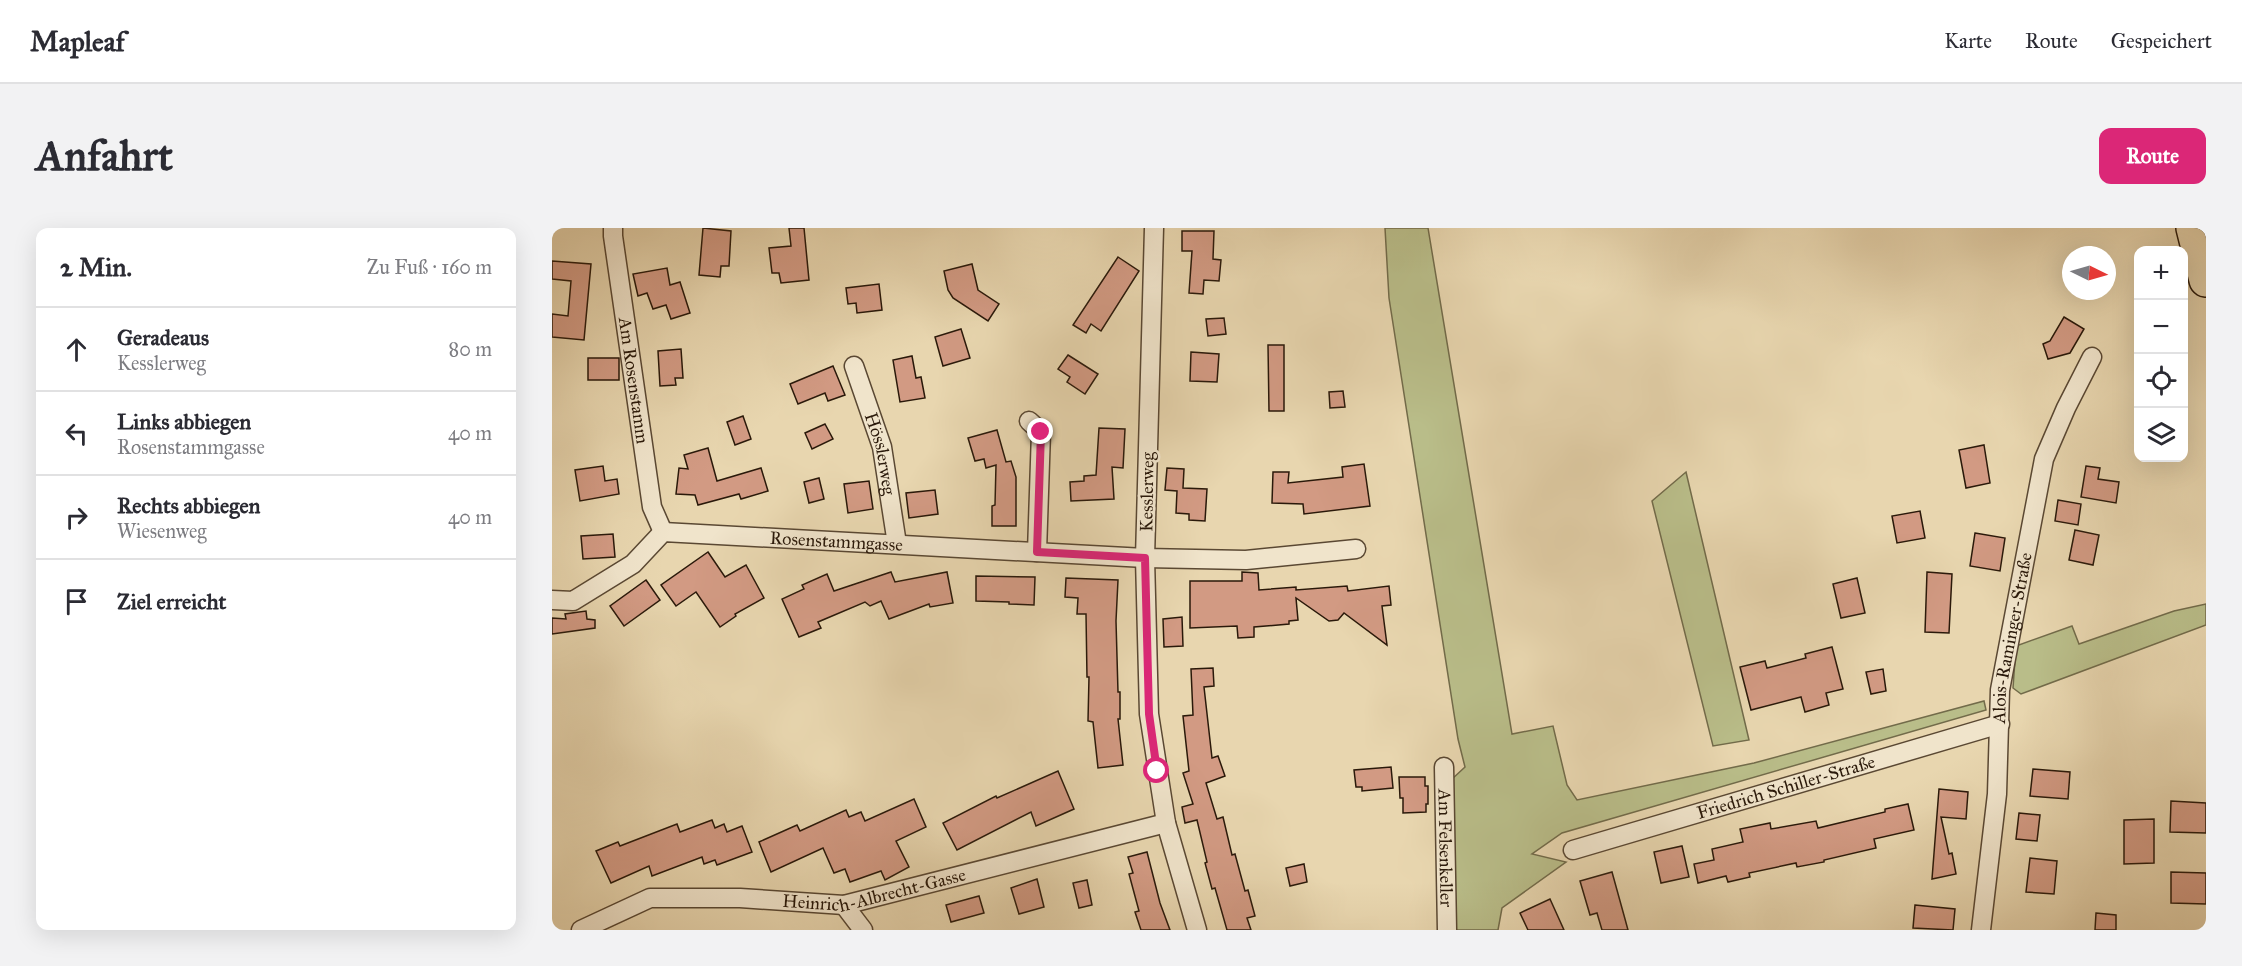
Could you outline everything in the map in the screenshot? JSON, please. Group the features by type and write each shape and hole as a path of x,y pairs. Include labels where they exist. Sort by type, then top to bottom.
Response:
{"highway":[{"path":"2193,228 2206,280"}],"street":[{"name":"Am Rosenstamm","path":"613,228 652,507 663,532"},
{"name":"Kesslerweg","path":"1154,228 1145,558 1149,714 1166,823 1197,930"},
{"name":"Alois-Raminger-Straße","path":"1981,930 1997,794 2000,690 2044,459 2066,408 2092,357"},
{"name":"Hösslerweg","path":"854,366 882,447 897,544"},
{"path":"1029,421 1041,432 1037,552"},
{"name":"Rosenstammgasse","path":"663,532 1145,558 1246,560 1356,549"},
{"path":"552,600 573,601 583,595 633,564 663,532"},
{"name":"Friedrich Schiller-Straße","path":"1573,850 2000,724"},
{"name":"Am Felsenkeller","path":"1444,767 1447,930"},
{"name":"Heinrich-Albrecht-Gasse","path":"581,930 650,898 740,898 844,905 1166,823"},
{"path":"844,905 863,930"}],"green space":[{"path":"1385,228 1428,228 1512,734 1553,726 1567,785 1577,800 1754,763 1984,701 1986,710 1562,833 1532,854 1566,862 1502,908 1498,930 1453,930 1452,779 1465,767 1458,739 1389,298"},
{"path":"1686,472 1749,740 1713,746 1652,501"},
{"path":"2206,604 2206,625 2021,694 2013,688 2016,646 2072,626 2079,644 2174,611"}],"building":[{"path":"703,228 731,231 729,266 721,266 720,277 699,275"},
{"path":"789,228 804,228 809,280 781,283 779,273 772,273 769,248 791,246"},
{"path":"1182,231 1214,231 1213,259 1221,260 1219,281 1204,280 1203,294 1189,293 1192,251 1182,251"},
{"path":"1118,257 1139,271 1101,331 1091,324 1086,333 1073,325"},
{"path":"552,261 591,264 584,340 552,337 552,314 568,316 571,281 552,279"},
{"path":"972,264 978,290 999,304 988,321 953,298 948,290 944,271"},
{"path":"667,268 670,285 680,282 690,313 671,319 666,305 653,309 647,293 638,296 633,274"},
{"path":"879,284 882,310 857,313 856,303 848,304 846,288"},
{"path":"2064,317 2084,329 2070,353 2048,359 2043,344 2050,341"},
{"path":"1224,318 1226,334 1208,336 1206,319"},
{"path":"961,329 970,358 943,366 935,337"},
{"path":"1268,345 1284,345 1284,411 1269,411"},
{"path":"681,349 683,378 675,378 676,385 660,386 658,351"},
{"path":"1191,352 1219,354 1217,382 1190,381"},
{"path":"1068,355 1098,374 1085,394 1067,382 1070,377 1058,369"},
{"path":"912,356 916,378 921,377 925,398 900,402 893,360"},
{"path":"588,358 619,358 619,380 588,380"},
{"path":"833,366 845,395 828,401 825,393 798,404 790,384"},
{"path":"1343,391 1345,407 1330,408 1329,392"},
{"path":"743,416 751,439 735,445 727,422"},
{"path":"825,424 833,439 812,449 805,433"},
{"path":"1099,428 1125,429 1123,468 1112,467 1114,499 1071,501 1070,482 1084,481 1084,476 1096,475"},
{"path":"997,430 1006,462 1011,461 1016,477 1016,526 992,526 996,465 986,468 984,459 975,461 968,438"},
{"path":"1984,445 1990,483 1966,488 1959,450"},
{"path":"708,448 717,481 761,468 768,491 741,499 739,494 698,505 695,495 676,494 679,468 688,469 684,455"},
{"path":"1364,464 1370,506 1304,514 1303,504 1272,503 1273,472 1289,472 1288,483 1343,477 1342,467"},
{"path":"603,466 605,481 617,479 619,494 580,501 575,470"},
{"path":"2086,466 2100,468 2098,479 2119,482 2116,503 2081,497"},
{"path":"1167,468 1184,469 1183,488 1207,489 1205,521 1189,520 1189,514 1176,513 1177,491 1165,490"},
{"path":"819,478 824,499 809,503 804,482"},
{"path":"869,481 873,509 848,513 844,484"},
{"path":"935,490 938,514 909,518 906,493"},
{"path":"2058,500 2081,504 2078,525 2055,521"},
{"path":"1920,511 1925,538 1897,543 1892,516"},
{"path":"2075,530 2099,535 2093,565 2069,560"},
{"path":"1975,533 2005,538 2000,571 1970,566"},
{"path":"613,534 615,557 583,559 581,536"},
{"path":"708,552 725,577 746,565 764,598 735,614 736,616 720,627 696,592 676,606 661,585"},
{"path":"891,572 895,582 947,572 953,603 930,607 929,604 889,619 881,601 870,606 865,602 818,622 821,628 799,637 782,599 804,589 802,585 827,574 834,591"},
{"path":"1242,572 1258,573 1259,590 1347,586 1348,591 1389,586 1391,605 1382,606 1387,645 1344,613 1338,620 1329,621 1296,598 1298,620 1289,621 1289,624 1254,627 1254,637 1238,638 1237,626 1190,628 1190,581 1242,581"},
{"path":"1927,572 1952,574 1949,633 1925,632"},
{"path":"976,576 1035,577 1034,605 976,601"},
{"path":"1066,578 1118,580 1116,621 1120,719 1118,719 1123,765 1098,768 1093,722 1088,721 1089,677 1087,677 1086,614 1077,614 1078,598 1065,597"},
{"path":"1857,578 1865,613 1841,618 1833,584"},
{"path":"646,580 660,600 624,626 610,606"},
{"path":"586,611 587,619 595,620 595,628 552,634 552,618 566,619 565,614"},
{"path":"1182,617 1183,646 1164,647 1163,619"},
{"path":"1832,647 1843,689 1826,693 1829,705 1805,712 1801,697 1751,710 1740,667 1765,661 1767,668 1806,658 1805,654"},
{"path":"1213,668 1214,686 1204,687 1212,758 1218,756 1225,776 1206,783 1217,819 1223,817 1232,855 1235,854 1245,891 1248,890 1255,916 1247,918 1251,930 1227,930 1215,888 1212,889 1197,820 1185,823 1182,807 1193,804 1183,773 1189,771 1183,716 1193,715 1191,669"},
{"path":"1883,669 1886,691 1871,694 1866,672"},
{"path":"1391,767 1393,788 1362,791 1362,787 1356,787 1354,770"},
{"path":"2033,769 2070,772 2068,799 2030,796"},
{"path":"1058,771 1074,809 1036,826 1031,812 957,850 943,823 996,796 997,798"},
{"path":"1399,777 1425,777 1425,786 1428,786 1426,812 1403,813"},
{"path":"1939,789 1968,792 1966,819 1941,817 1956,874 1932,879"},
{"path":"914,799 926,827 896,841 909,867 885,880 881,871 850,882 845,869 834,873 823,848 771,872 759,842 797,825 800,831 846,810 849,817 861,812 865,821"},
{"path":"2171,801 2206,803 2206,833 2170,832"},
{"path":"1908,804 1914,830 1874,839 1876,848 1824,860 1824,862 1797,867 1796,863 1749,873 1750,877 1728,882 1726,876 1698,883 1694,864 1714,860 1712,849 1743,842 1740,829 1770,823 1771,829 1816,821 1818,828 1885,812 1885,809"},
{"path":"2019,813 2040,815 2037,841 2016,839"},
{"path":"2154,819 2154,863 2124,864 2124,820"},
{"path":"712,820 715,828 724,824 727,832 742,826 752,852 717,865 715,860 704,864 702,857 652,876 649,866 611,883 596,851 618,842 620,846 677,824 680,832"},
{"path":"1682,846 1689,877 1661,883 1654,852"},
{"path":"1147,852 1160,903 1170,930 1141,930 1135,912 1139,911 1129,874 1133,873 1128,857"},
{"path":"2030,858 2057,861 2054,894 2026,892"},
{"path":"1304,864 1307,882 1290,886 1286,868"},
{"path":"1612,872 1628,930 1602,930 1597,913 1590,915 1580,881"},
{"path":"2171,872 2206,873 2206,904 2171,903"},
{"path":"1037,879 1044,907 1019,914 1011,888"},
{"path":"1087,880 1092,905 1079,908 1073,883"},
{"path":"979,896 984,913 951,922 946,905"},
{"path":"1550,899 1564,930 1528,930 1520,913"},
{"path":"1915,905 1955,909 1953,930 1913,928"},
{"path":"2096,913 2116,915 2116,930 2095,930"}],"route":[{"path":"1041,432 1037,552 1145,558 1149,714 1157,771"}]}
